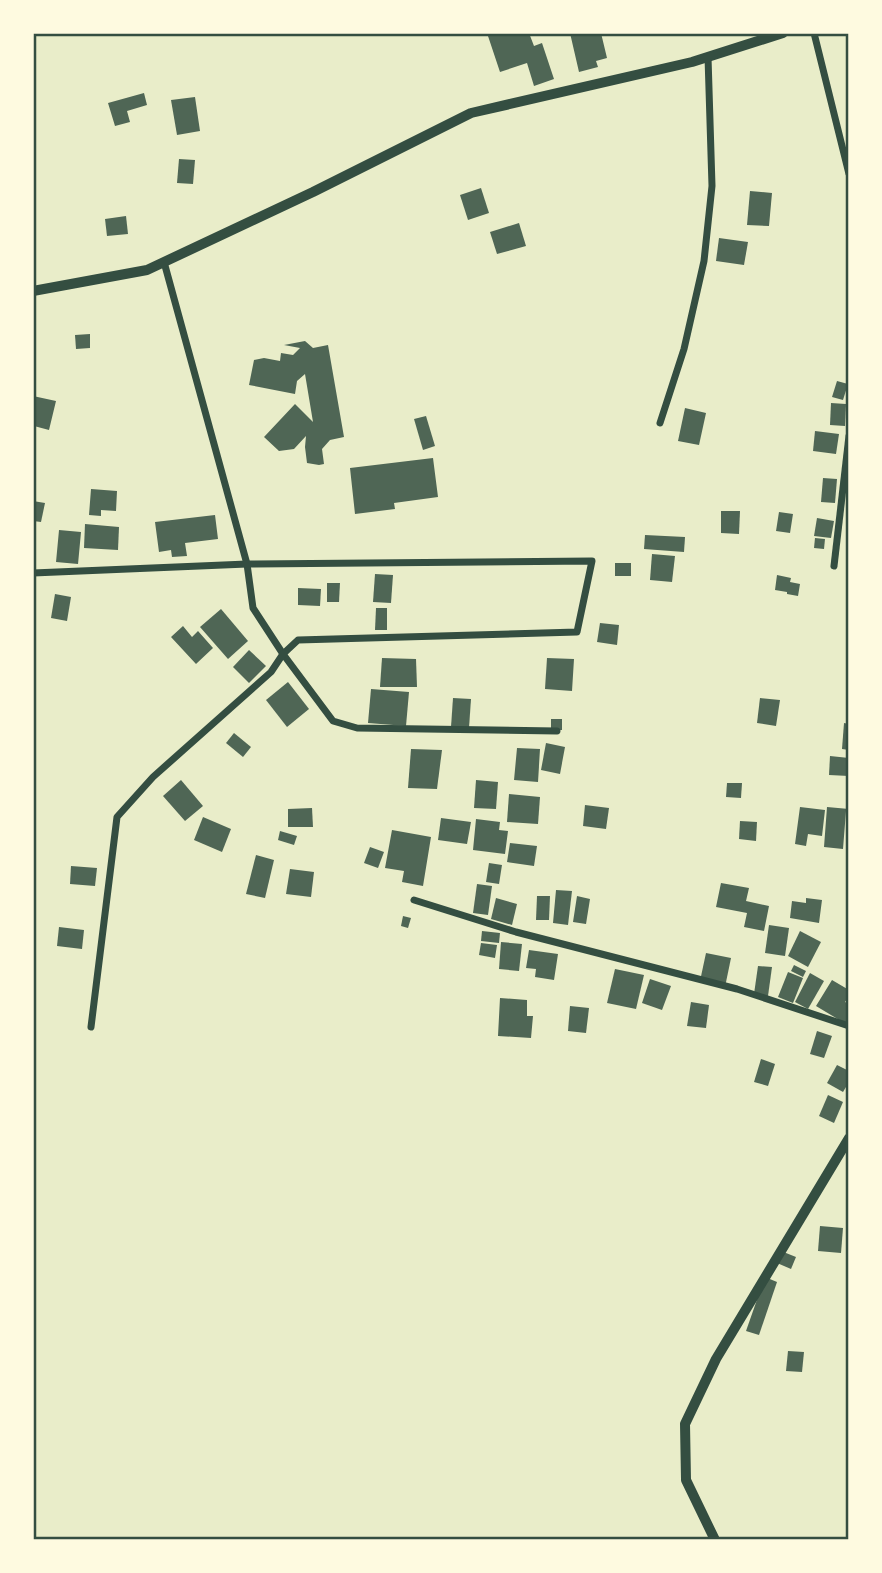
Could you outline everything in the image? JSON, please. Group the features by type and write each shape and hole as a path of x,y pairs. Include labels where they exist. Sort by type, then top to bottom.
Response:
{"street":[{"path":"33,291 147,270 313,192 471,113 692,62 783,33"},
{"path":"814,33 849,174"},
{"path":"660,423 684,349 704,261 712,186 708,57"},
{"path":"164,262 247,565 253,608 333,721 357,728 557,731"},
{"path":"834,566 849,436"},
{"path":"33,573 247,565 592,561 577,632 298,640 283,654 271,672 153,777 117,817 91,1027"},
{"path":"414,900 516,932 737,989 849,1026"},
{"path":"715,1540 686,1480 685,1424 716,1359 849,1138"}],"building":[{"path":"487,33 529,33 534,46 542,43 554,79 534,86 527,63 500,72"},
{"path":"570,33 601,33 607,58 596,61 598,67 579,72"},
{"path":"144,93 147,105 127,111 130,122 115,126 108,103"},
{"path":"195,97 200,131 177,135 171,100"},
{"path":"179,159 195,160 193,184 177,183"},
{"path":"481,188 489,213 468,220 460,195"},
{"path":"750,191 772,193 769,226 747,225"},
{"path":"126,216 128,234 107,236 105,219"},
{"path":"519,223 526,246 497,254 490,232"},
{"path":"719,238 748,242 744,265 716,261"},
{"path":"90,334 90,348 76,349 75,335"},
{"path":"305,341 313,348 328,345 344,437 330,440 322,449 324,464 319,465 307,463 306,436 294,449 279,451 264,437 295,404 313,422 305,374 297,381 295,394 249,385 254,360 264,358 280,361 281,353 293,355 300,348 284,345"},
{"path":"837,381 848,384 843,400 832,397"},
{"path":"33,396 56,401 49,430 34,426 36,417 33,416"},
{"path":"831,403 846,404 845,426 830,425"},
{"path":"685,408 706,413 699,445 678,441"},
{"path":"426,416 435,446 423,450 414,419"},
{"path":"815,431 839,434 836,454 813,451"},
{"path":"433,458 438,497 394,503 395,509 355,514 350,468"},
{"path":"823,478 837,479 835,503 821,502"},
{"path":"91,489 117,491 116,511 101,510 101,516 89,515"},
{"path":"33,501 45,503 41,522 33,521"},
{"path":"721,511 740,511 739,534 721,533"},
{"path":"779,512 793,514 790,533 776,531"},
{"path":"215,515 218,539 185,543 187,556 172,557 171,550 159,552 155,522"},
{"path":"817,518 834,521 831,538 814,536"},
{"path":"85,524 119,527 118,550 84,548"},
{"path":"59,530 81,532 78,564 56,562"},
{"path":"645,535 685,537 684,552 644,549"},
{"path":"815,538 825,539 824,549 814,548"},
{"path":"652,554 675,556 672,582 650,580"},
{"path":"615,563 631,563 631,576 615,576"},
{"path":"375,574 393,575 391,603 373,602"},
{"path":"777,575 791,578 790,582 800,584 798,596 775,590"},
{"path":"327,583 340,583 339,602 327,602"},
{"path":"298,588 321,589 320,606 298,605"},
{"path":"55,594 71,597 67,621 51,618"},
{"path":"376,608 387,608 387,630 375,630"},
{"path":"221,609 248,641 228,659 200,627"},
{"path":"600,623 619,625 617,645 597,642"},
{"path":"183,626 192,637 198,631 213,648 196,664 171,637"},
{"path":"249,650 266,666 249,683 233,667"},
{"path":"382,658 416,659 417,687 380,687"},
{"path":"547,658 574,659 572,691 545,689"},
{"path":"288,682 309,709 287,727 266,700"},
{"path":"371,689 409,692 406,726 368,723"},
{"path":"453,698 471,699 469,728 451,727"},
{"path":"760,698 780,700 776,726 757,723"},
{"path":"551,719 562,719 562,730 551,730"},
{"path":"844,723 849,724 849,750 842,749"},
{"path":"234,733 251,747 243,757 226,743"},
{"path":"546,743 565,747 560,774 541,770"},
{"path":"517,748 540,749 538,782 514,780"},
{"path":"411,749 442,750 437,789 408,788"},
{"path":"830,756 849,758 849,776 829,775"},
{"path":"181,780 203,806 185,821 163,796"},
{"path":"476,780 498,782 496,809 474,808"},
{"path":"727,783 742,783 741,798 726,797"},
{"path":"509,794 540,797 538,824 507,822"},
{"path":"585,805 609,808 606,829 583,826"},
{"path":"800,807 825,810 822,836 808,834 806,846 795,844"},
{"path":"827,807 849,809 849,848 846,848 846,811 843,849 824,847"},
{"path":"312,808 313,827 288,827 288,809"},
{"path":"203,817 231,829 222,852 194,840"},
{"path":"441,818 471,822 467,844 438,840"},
{"path":"476,819 500,822 499,830 508,831 505,854 473,850"},
{"path":"740,821 757,822 756,841 739,839"},
{"path":"392,830 431,837 423,886 402,882 404,871 385,868"},
{"path":"280,831 297,836 294,845 278,840"},
{"path":"510,843 537,846 534,866 507,862"},
{"path":"370,847 384,852 378,868 364,863"},
{"path":"256,855 274,860 265,898 246,894"},
{"path":"489,863 502,865 499,884 486,882"},
{"path":"71,866 97,868 95,886 70,884"},
{"path":"290,869 314,872 311,897 286,894"},
{"path":"721,883 749,888 746,901 769,906 764,931 744,927 747,913 716,907"},
{"path":"477,884 492,886 488,915 473,913"},
{"path":"556,890 572,891 568,925 553,923"},
{"path":"537,896 550,896 549,920 536,920"},
{"path":"577,896 590,899 586,924 573,922"},
{"path":"496,898 517,904 512,925 491,919"},
{"path":"806,898 822,900 819,923 790,918 792,901 806,903"},
{"path":"403,916 411,918 408,928 401,926"},
{"path":"769,925 789,928 785,956 765,953"},
{"path":"59,927 84,930 82,949 57,946"},
{"path":"482,931 500,933 499,943 481,941"},
{"path":"800,931 821,942 808,967 788,956"},
{"path":"501,942 522,944 519,971 499,969"},
{"path":"481,943 497,945 495,958 479,955"},
{"path":"529,950 558,954 554,980 535,977 536,969 526,968"},
{"path":"706,953 731,958 725,987 700,981"},
{"path":"794,965 806,971 803,977 791,971"},
{"path":"758,966 772,967 768,996 754,994"},
{"path":"615,969 644,975 636,1009 607,1003"},
{"path":"788,972 803,978 793,1003 778,997"},
{"path":"810,973 824,981 808,1009 795,1002"},
{"path":"650,979 671,986 662,1010 642,1003"},
{"path":"832,980 849,990 845,1002 849,1004 849,1019 846,1024 816,1006"},
{"path":"500,998 527,1000 527,1016 533,1016 531,1038 498,1036"},
{"path":"691,1002 709,1005 706,1028 687,1026"},
{"path":"570,1006 589,1008 586,1033 568,1031"},
{"path":"817,1031 832,1036 824,1058 810,1054"},
{"path":"761,1059 775,1064 768,1086 754,1082"},
{"path":"837,1065 849,1071 849,1082 843,1092 827,1083"},
{"path":"828,1095 843,1102 834,1123 819,1116"},
{"path":"820,1226 843,1228 841,1253 818,1251"},
{"path":"781,1251 796,1257 791,1269 777,1263"},
{"path":"765,1277 777,1282 759,1335 746,1331"},
{"path":"788,1351 804,1352 802,1372 786,1371"}]}
